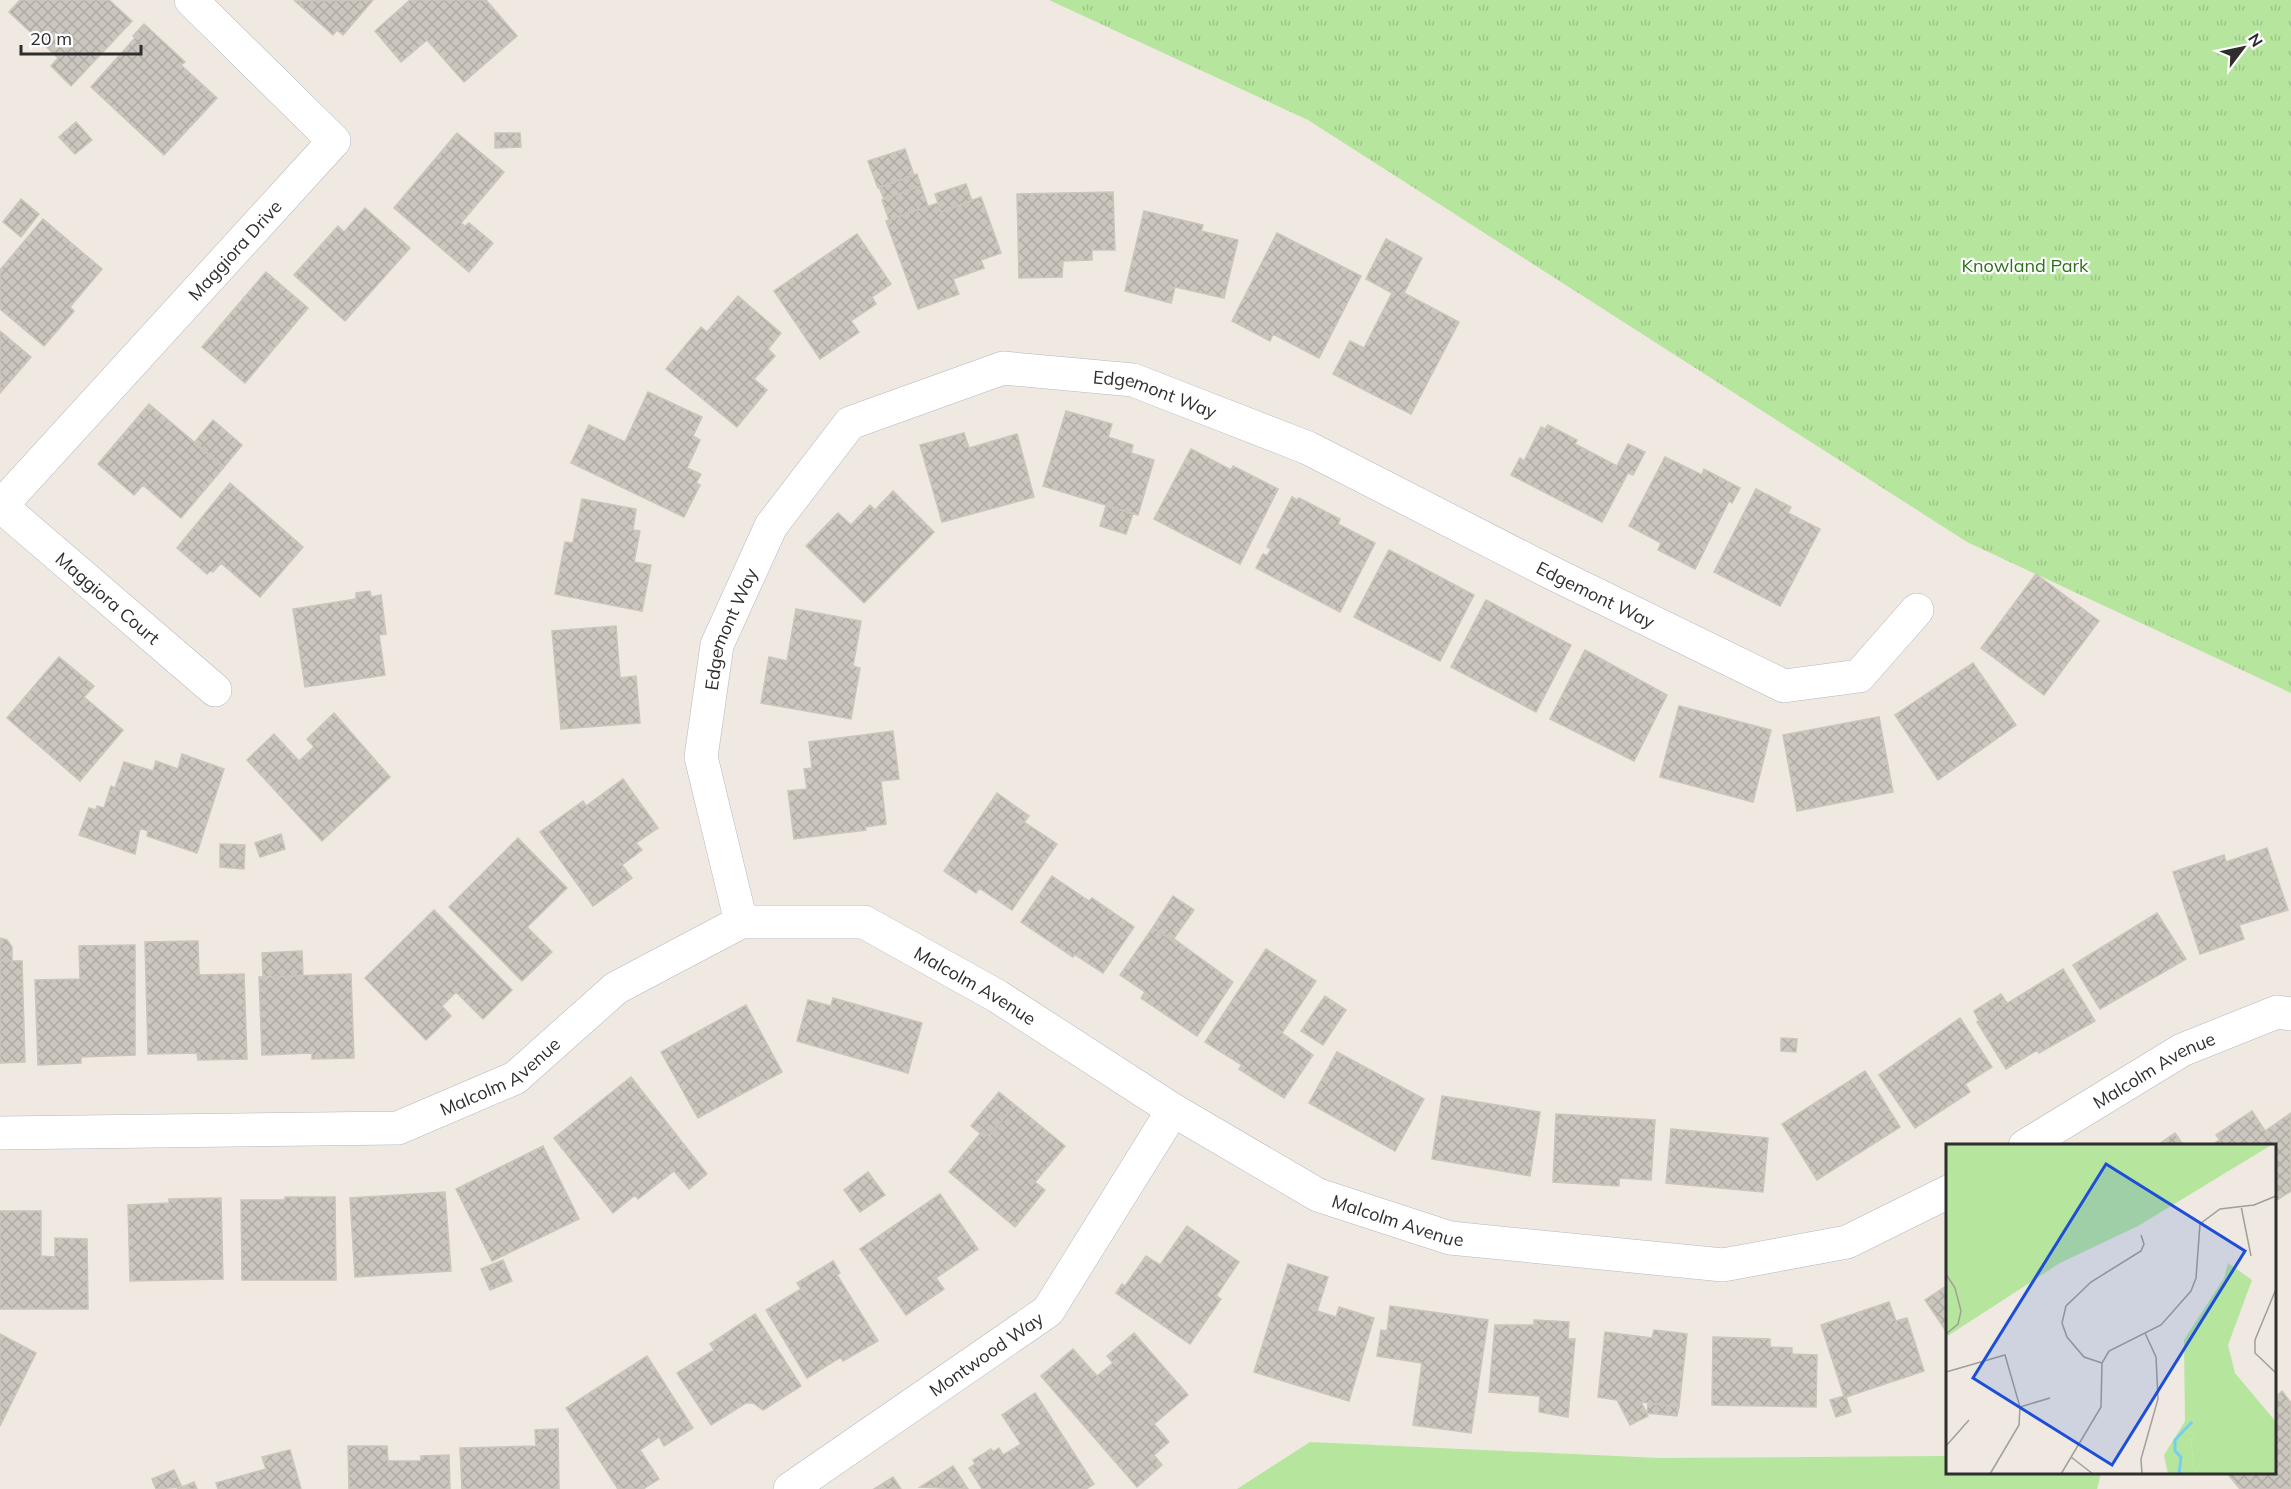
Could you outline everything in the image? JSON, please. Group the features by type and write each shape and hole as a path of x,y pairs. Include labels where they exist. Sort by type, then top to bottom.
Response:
{"street":[{"name":"Maggiora Drive","path":"0,507 334,141 190,0"},
{"name":"Edgemont Way","path":"741,922 701,757 717,645 771,526 850,423 1003,368 1132,380 1308,448 1552,573 1784,686 1859,676 1917,610"},
{"name":"Maggiora Court","path":"0,507 215,690"},
{"name":"Malcolm Avenue","path":"0,1134 398,1128 515,1078 616,988 741,922 864,922 997,996 1173,1110 1318,1195 1450,1238 1723,1265 1847,1242 1946,1192"},
{"name":"Malcolm Avenue","path":"2028,1144 2182,1050 2277,1012 2291,1014"},
{"name":"Montwood Way","path":"790,1489 1048,1311 1173,1110"}],"green space":[{"name":"Knowland Park","path":"1049,0 2291,0 2291,693 1967,542 1308,120"},
{"path":"1310,1442 1659,1458 1946,1456 1946,1474 2101,1474 2097,1489 1237,1489"}],"building":[{"path":"20,0 109,0 132,21 71,86 51,66 58,58 9,12"},
{"path":"373,0 343,35 337,30 333,35 295,1"},
{"path":"410,0 486,0 517,36 464,82 427,40 401,62 375,31"},
{"path":"144,24 185,62 181,65 217,98 164,155 91,87 135,38 133,36"},
{"path":"76,122 92,140 75,154 59,137"},
{"path":"457,133 504,172 461,223 465,226 469,223 493,243 469,272 394,208"},
{"path":"495,133 520,133 521,147 495,148"},
{"path":"905,149 914,175 878,188 868,161"},
{"path":"917,174 921,186 884,199 879,187"},
{"path":"966,184 972,201 941,212 935,194"},
{"path":"921,186 928,206 889,220 882,200"},
{"path":"1113,192 1115,250 1092,250 1092,260 1063,261 1062,277 1019,278 1017,194"},
{"path":"981,197 1001,253 981,260 984,268 953,279 959,294 918,309 886,221 938,203 941,212"},
{"path":"21,199 39,214 21,237 3,222"},
{"path":"365,208 410,248 345,321 294,275 338,226 344,232"},
{"path":"1144,211 1203,225 1201,231 1238,240 1224,298 1175,287 1171,303 1125,291"},
{"path":"43,219 102,269 70,307 74,311 44,346 0,309 0,270"},
{"path":"1277,233 1361,276 1319,358 1273,334 1270,341 1232,321"},
{"path":"857,234 891,284 872,297 876,304 851,321 859,332 820,359 774,291"},
{"path":"1386,239 1422,258 1404,293 1459,322 1411,414 1333,374 1350,341 1364,348 1392,293 1366,279"},
{"path":"266,272 308,308 245,383 202,347"},
{"path":"738,296 781,333 768,349 775,356 754,379 767,390 737,427 666,369 701,327 707,332"},
{"path":"0,331 31,357 0,393"},
{"path":"648,392 702,417 693,436 700,440 687,468 701,474 696,483 700,485 684,517 571,463 589,425 625,442"},
{"path":"149,404 224,467 181,518 143,485 134,495 98,464"},
{"path":"1066,411 1112,424 1108,437 1133,445 1131,453 1154,460 1138,515 1043,486"},
{"path":"213,420 242,445 224,467 194,443"},
{"path":"1548,425 1577,440 1575,444 1617,466 1628,444 1645,452 1633,475 1628,473 1602,522 1511,475 1520,458 1524,461 1541,427 1545,429"},
{"path":"964,433 969,448 1017,434 1034,497 942,522 920,445"},
{"path":"1191,449 1231,470 1233,466 1278,489 1240,564 1154,519"},
{"path":"1665,457 1702,475 1704,469 1740,488 1732,503 1729,501 1695,569 1658,550 1661,543 1629,526"},
{"path":"230,483 303,547 260,597 221,563 213,572 210,571 207,574 177,548"},
{"path":"1756,489 1791,507 1788,513 1820,529 1780,606 1714,572"},
{"path":"893,491 934,532 864,603 806,546 838,513 851,525 870,505 875,510"},
{"path":"1292,497 1297,500 1299,498 1340,519 1338,524 1375,543 1340,612 1256,568 1263,554 1267,556 1271,549 1267,547"},
{"path":"582,499 636,509 633,530 640,531 634,562 651,565 642,611 555,594 565,542 573,543"},
{"path":"1106,506 1133,514 1126,534 1100,526"},
{"path":"1389,550 1474,595 1440,661 1354,617"},
{"path":"2036,574 2099,621 2044,695 1981,648"},
{"path":"370,591 371,597 381,595 386,634 379,635 385,675 305,687 293,609 356,599 356,593"},
{"path":"1486,600 1571,645 1536,712 1451,667"},
{"path":"796,609 861,621 853,666 860,668 851,719 761,703 769,657 787,661"},
{"path":"616,626 620,678 636,676 640,723 561,729 552,631"},
{"path":"1585,650 1667,695 1634,761 1550,719"},
{"path":"59,657 94,686 84,697 123,730 80,781 7,718"},
{"path":"1973,663 2016,725 1938,780 1895,715"},
{"path":"1679,706 1771,730 1753,802 1660,777"},
{"path":"334,713 390,777 322,841 247,760 274,734 299,761 314,747 307,739"},
{"path":"1879,717 1893,792 1797,811 1783,735"},
{"path":"893,731 899,779 881,781 886,824 865,827 866,830 794,839 788,791 807,789 804,769 812,768 809,742"},
{"path":"182,754 224,769 197,853 147,836 148,831 140,828 135,854 79,835 89,808 96,810 97,806 104,808 111,786 115,788 124,762 153,771 156,761 178,769"},
{"path":"623,779 658,828 636,843 642,850 622,865 632,878 593,906 540,832 583,801 586,806"},
{"path":"997,793 1029,816 1024,822 1057,844 1012,910 979,888 976,893 944,871"},
{"path":"281,834 285,849 260,857 255,843"},
{"path":"518,838 567,888 527,927 552,952 522,981 449,907"},
{"path":"220,844 245,845 244,869 220,867"},
{"path":"2267,848 2288,910 2239,925 2244,939 2200,954 2173,872 2224,855 2226,862"},
{"path":"1052,876 1089,901 1092,898 1134,927 1103,973 1074,954 1073,957 1021,922"},
{"path":"1173,896 1194,910 1172,941 1153,927"},
{"path":"434,910 512,990 483,1019 456,992 442,1006 451,1016 426,1040 365,978"},
{"path":"2157,913 2186,959 2100,1009 2073,965"},
{"path":"1153,927 1172,941 1174,939 1233,982 1197,1036 1141,998 1145,992 1120,975"},
{"path":"0,938 7,940 12,947 12,961 0,961"},
{"path":"198,941 199,975 244,974 247,1059 198,1060 197,1053 148,1054 145,942"},
{"path":"135,945 135,1055 81,1057 81,1063 38,1065 35,980 80,979 79,946"},
{"path":"1266,949 1316,981 1282,1033 1313,1055 1284,1098 1239,1069 1242,1065 1205,1042"},
{"path":"302,951 303,976 263,977 262,953"},
{"path":"0,961 22,961 25,1062 0,1063"},
{"path":"2063,969 2095,1021 2039,1053 2037,1050 2006,1069 1977,1022"},
{"path":"351,974 354,1058 312,1059 312,1053 262,1055 259,977"},
{"path":"2001,994 2007,1003 1979,1021 1974,1011"},
{"path":"1325,996 1346,1010 1323,1045 1301,1031"},
{"path":"833,998 922,1023 908,1073 797,1041 808,1000 831,1006"},
{"path":"746,1005 782,1072 698,1118 661,1052"},
{"path":"1960,1018 1992,1067 1965,1084 1970,1092 1915,1128 1879,1075"},
{"path":"1781,1038 1797,1039 1796,1052 1781,1051"},
{"path":"1337,1052 1424,1099 1395,1151 1309,1103"},
{"path":"1865,1071 1900,1127 1817,1180 1782,1124"},
{"path":"631,1077 707,1174 689,1189 674,1171 638,1199 635,1195 613,1213 554,1138"},
{"path":"999,1092 1015,1105 989,1136 983,1130 981,1134 971,1126"},
{"path":"1442,1096 1540,1112 1530,1176 1432,1159"},
{"path":"1015,1105 1065,1146 1035,1182 1045,1190 1015,1227 949,1172 983,1130 989,1136"},
{"path":"2252,1111 2265,1131 2291,1113 2291,1191 2276,1201 2276,1144 2218,1144 2216,1142 2220,1140 2216,1135"},
{"path":"1556,1114 1655,1120 1651,1180 1619,1178 1619,1186 1553,1182"},
{"path":"1671,1129 1768,1138 1763,1192 1666,1183"},
{"path":"2175,1133 2183,1144 2159,1144"},
{"path":"543,1146 579,1219 492,1261 456,1189"},
{"path":"868,1172 885,1195 860,1212 844,1190"},
{"path":"445,1192 451,1271 355,1277 350,1198"},
{"path":"940,1194 978,1249 936,1278 944,1289 906,1315 860,1249"},
{"path":"285,1197 335,1197 336,1280 242,1280 241,1200 285,1200"},
{"path":"221,1198 223,1279 130,1281 128,1205 169,1203 169,1199"},
{"path":"0,1211 41,1211 41,1256 55,1257 55,1238 87,1239 88,1309 0,1309"},
{"path":"1187,1226 1239,1262 1216,1296 1221,1299 1190,1344 1116,1293 1122,1284 1125,1286 1146,1256 1160,1265"},
{"path":"503,1260 512,1281 490,1290 481,1269"},
{"path":"833,1261 840,1273 837,1275 878,1341 843,1361 841,1357 807,1378 766,1310 801,1289 797,1283"},
{"path":"1288,1264 1328,1277 1317,1311 1336,1317 1339,1307 1374,1318 1349,1401 1254,1372"},
{"path":"1946,1286 1946,1331 1925,1300"},
{"path":"1889,1302 1896,1321 1907,1318 1924,1371 1846,1397 1851,1412 1836,1417 1830,1400 1844,1396 1821,1325"},
{"path":"1390,1306 1488,1320 1471,1433 1413,1425 1422,1363 1377,1356 1381,1330 1387,1331"},
{"path":"755,1314 801,1386 763,1410 753,1403 746,1403 711,1425 677,1373 714,1350 710,1344"},
{"path":"1534,1320 1569,1322 1568,1339 1575,1339 1568,1417 1539,1412 1540,1396 1489,1392 1495,1325 1534,1325"},
{"path":"1654,1330 1687,1334 1679,1407 1641,1402 1648,1416 1630,1425 1617,1400 1598,1397 1605,1332 1652,1338"},
{"path":"1134,1333 1188,1395 1154,1424 1169,1442 1154,1455 1162,1465 1137,1487 1041,1376 1073,1349 1097,1376 1113,1363 1107,1356"},
{"path":"0,1334 36,1353 0,1426"},
{"path":"1713,1337 1770,1339 1770,1347 1792,1348 1792,1354 1817,1355 1816,1407 1712,1405"},
{"path":"647,1356 693,1428 664,1446 659,1437 640,1450 659,1479 643,1489 618,1489 566,1408"},
{"path":"2282,1391 2291,1403 2291,1489 2240,1489 2228,1474 2276,1474 2276,1393 2278,1395"},
{"path":"1035,1393 1094,1484 1086,1489 982,1489 969,1468 975,1464 973,1460 991,1449 993,1452 999,1448 1003,1455 1021,1444 1002,1415"},
{"path":"1648,1403 1679,1407 1677,1416 1647,1413"},
{"path":"558,1429 559,1489 462,1489 460,1448 536,1446 535,1430"},
{"path":"348,1446 387,1446 388,1461 421,1461 421,1456 449,1455 450,1489 349,1489"},
{"path":"290,1450 301,1489 218,1489 216,1483 266,1469 262,1457"},
{"path":"953,1466 968,1489 920,1487"},
{"path":"174,1470 182,1487 156,1489 152,1479"},
{"path":"893,1477 901,1489 874,1489"},
{"path":"194,1482 197,1489 177,1489 182,1487"}]}
